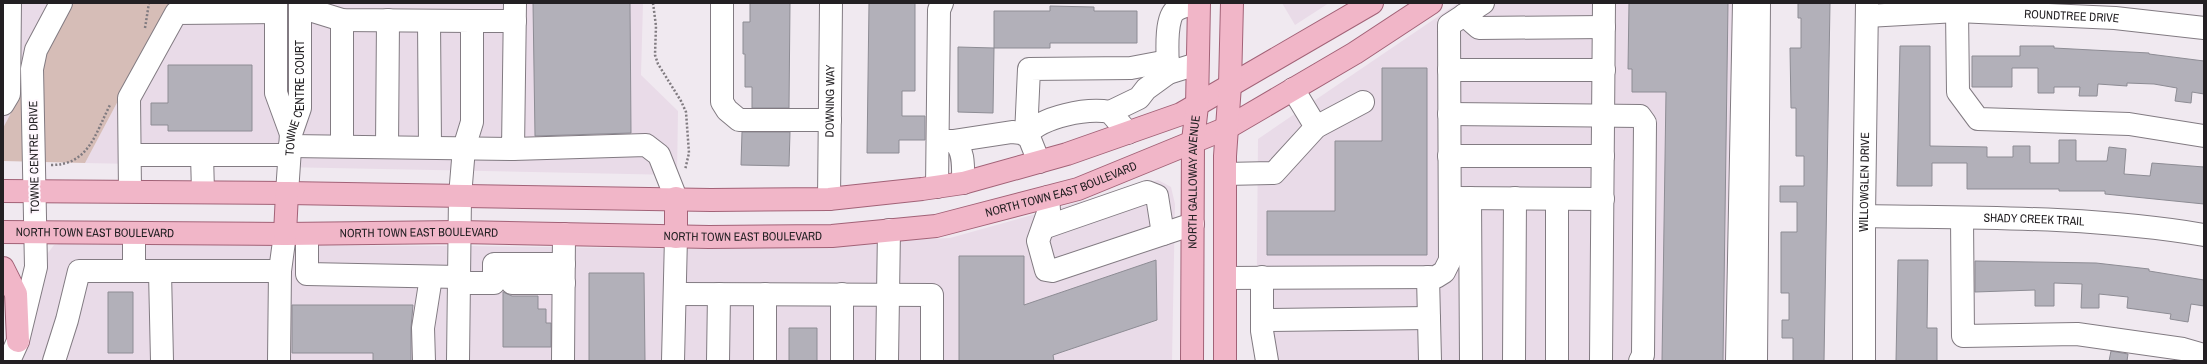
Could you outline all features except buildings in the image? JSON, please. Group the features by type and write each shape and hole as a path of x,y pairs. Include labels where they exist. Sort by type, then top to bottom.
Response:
{"main road":[{"name":"NORTH GALLOWAY AVENUE","path":"1192,361 1193,141 1196,106 1198,3"},
{"path":"1225,361 1225,174 1230,85 1232,3"},
{"path":"3,191 287,192 460,196 829,199 937,187 963,183 1039,162 1181,114 1372,3"},
{"name":"NORTH TOWN EAST BOULEVARD","path":"3,232 307,234 459,232 676,237 832,236 936,226 1078,189 1227,128 1355,53 1431,3"},
{"path":"963,183 972,217"},
{"path":"285,234 287,192"},
{"path":"676,198 676,237"},
{"path":"3,268 16,294 18,341"}],"street":[{"path":"3,104 9,94 10,3"},
{"name":"TOWNE CENTRE DRIVE","path":"9,361 18,341 36,267 32,69 36,50 61,3"},
{"path":"722,3 722,102 727,110 739,120 830,120"},
{"name":"DOWNING WAY","path":"829,199 831,3"},
{"path":"937,187 945,141 939,10 942,3"},
{"path":"1026,135 1039,125 1072,114 1089,111 1110,112 1131,104 1157,80 1168,67 1169,23 1172,15 1176,10 1198,3"},
{"path":"1439,3 1457,20 1479,28 1604,27"},
{"path":"1471,361 1460,198 1450,156 1450,70 1457,20 1483,3"},
{"path":"1601,361 1604,3"},
{"path":"1737,361 1744,3"},
{"path":"1756,361 1759,3"},
{"path":"300,5 342,20 472,21 515,12 513,149"},
{"name":"TOWNE CENTRE COURT","path":"287,192 290,145 300,108 300,5"},
{"path":"130,192 129,98 176,12 214,8 276,7 276,93 290,145"},
{"name":"ROUNDTREE DRIVE","path":"1867,10 1957,11 2115,18 2204,28"},
{"name":"WILLOWGLEN DRIVE","path":"1864,361 1864,216 1867,10"},
{"path":"1957,11 1958,92 1978,119 2129,124 2204,136"},
{"path":"342,20 342,146"},
{"path":"387,147 388,20"},
{"path":"429,21 430,147"},
{"path":"458,361 460,196 464,148 472,122 472,21"},
{"path":"1026,135 1029,69 1168,67 1196,64"},
{"path":"1450,70 1604,70"},
{"path":"1293,89 1316,127"},
{"path":"1225,174 1274,173 1316,127 1363,102"},
{"path":"1110,112 1128,133"},
{"path":"1450,114 1640,116 1645,124 1644,355 1640,361"},
{"path":"945,141 1012,132 1026,135 1032,142 1039,162"},
{"path":"945,141 959,146 961,153 963,183"},
{"path":"130,155 202,155 290,145 513,149 646,145 659,155 676,198"},
{"path":"202,155 203,192"},
{"path":"1450,156 1603,156"},
{"path":"1125,171 1129,197"},
{"path":"1043,228 1143,192 1157,196 1163,234"},
{"path":"1048,197 1049,210 1038,241 1041,257 1046,270 1052,271 1193,224"},
{"path":"1460,198 1603,199"},
{"path":"1225,278 1436,277 1444,272 1450,260 1460,198"},
{"path":"1514,361 1515,198"},
{"path":"1557,198 1557,361"},
{"name":"SHADY CREEK TRAIL","path":"1864,216 2063,220 2172,230 2204,235"},
{"path":"1962,218 1963,336 2077,334 2184,349 2204,355"},
{"path":"888,230 888,361"},
{"path":"134,233 134,270"},
{"path":"279,361 280,271 285,234"},
{"path":"307,234 307,274 431,277 503,282 494,264 564,274"},
{"path":"563,361 564,234"},
{"path":"673,361 676,237"},
{"path":"54,361 67,320 79,271 280,271"},
{"path":"160,272 162,361"},
{"path":"424,361 423,328 431,277"},
{"path":"1262,277 1262,320 1267,361"},
{"path":"1428,277 1430,361"},
{"path":"675,294 932,295 932,361"},
{"path":"718,361 719,294"},
{"path":"765,361 766,294"},
{"path":"842,294 842,361"},
{"path":"1262,320 1429,318"}],"path":[{"path":"653,3 656,26 654,55 682,101 686,112 689,153 685,171"}],"shaded area":[{"path":"3,3 69,3 3,128"},
{"path":"69,3 170,3 85,163 3,161 3,128"},
{"path":"170,3 643,3 641,75 678,111 677,175 85,163"},
{"path":"1282,3 1329,3 1295,25"},
{"path":"1458,3 1751,3 1745,361 1256,361 1258,139"},
{"path":"1158,180 1171,187 1175,204 1172,361 470,361 469,246 697,249 950,238"},
{"path":"54,245 447,246 446,361 17,361 40,286 48,266 48,253"}]}
